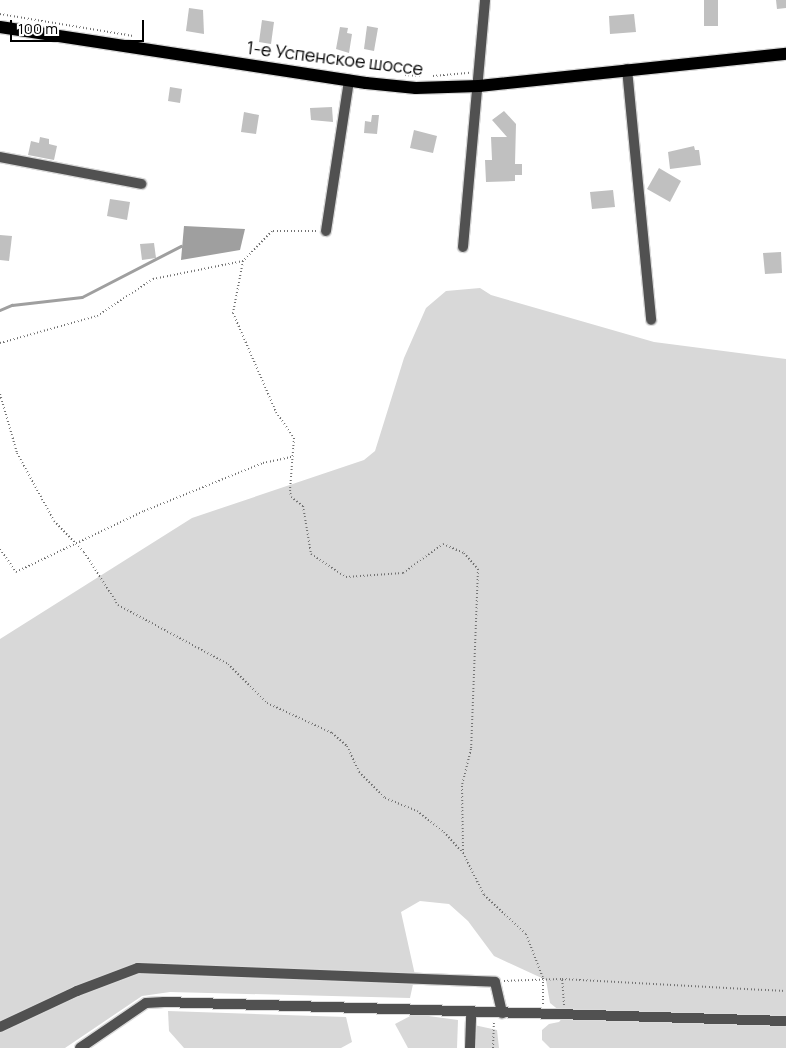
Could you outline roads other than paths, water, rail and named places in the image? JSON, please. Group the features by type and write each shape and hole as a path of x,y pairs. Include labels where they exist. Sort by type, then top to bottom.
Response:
{"main road":[{"name":"1-е Успенское шоссе","path":"0,27 349,80 416,88 479,86 627,69 786,54"}],"street":[{"path":"463,247 479,86 485,0"},
{"path":"627,69 651,320"},
{"path":"326,231 349,80"},
{"path":"0,157 141,184"},
{"path":"0,1027 77,991 138,968 495,982 498,1013"},
{"path":"80,1048 146,1003 786,1021"},
{"path":"470,1048 471,1012"}],"waterway":[{"path":"0,310 12,305 82,297 181,246"}]}
